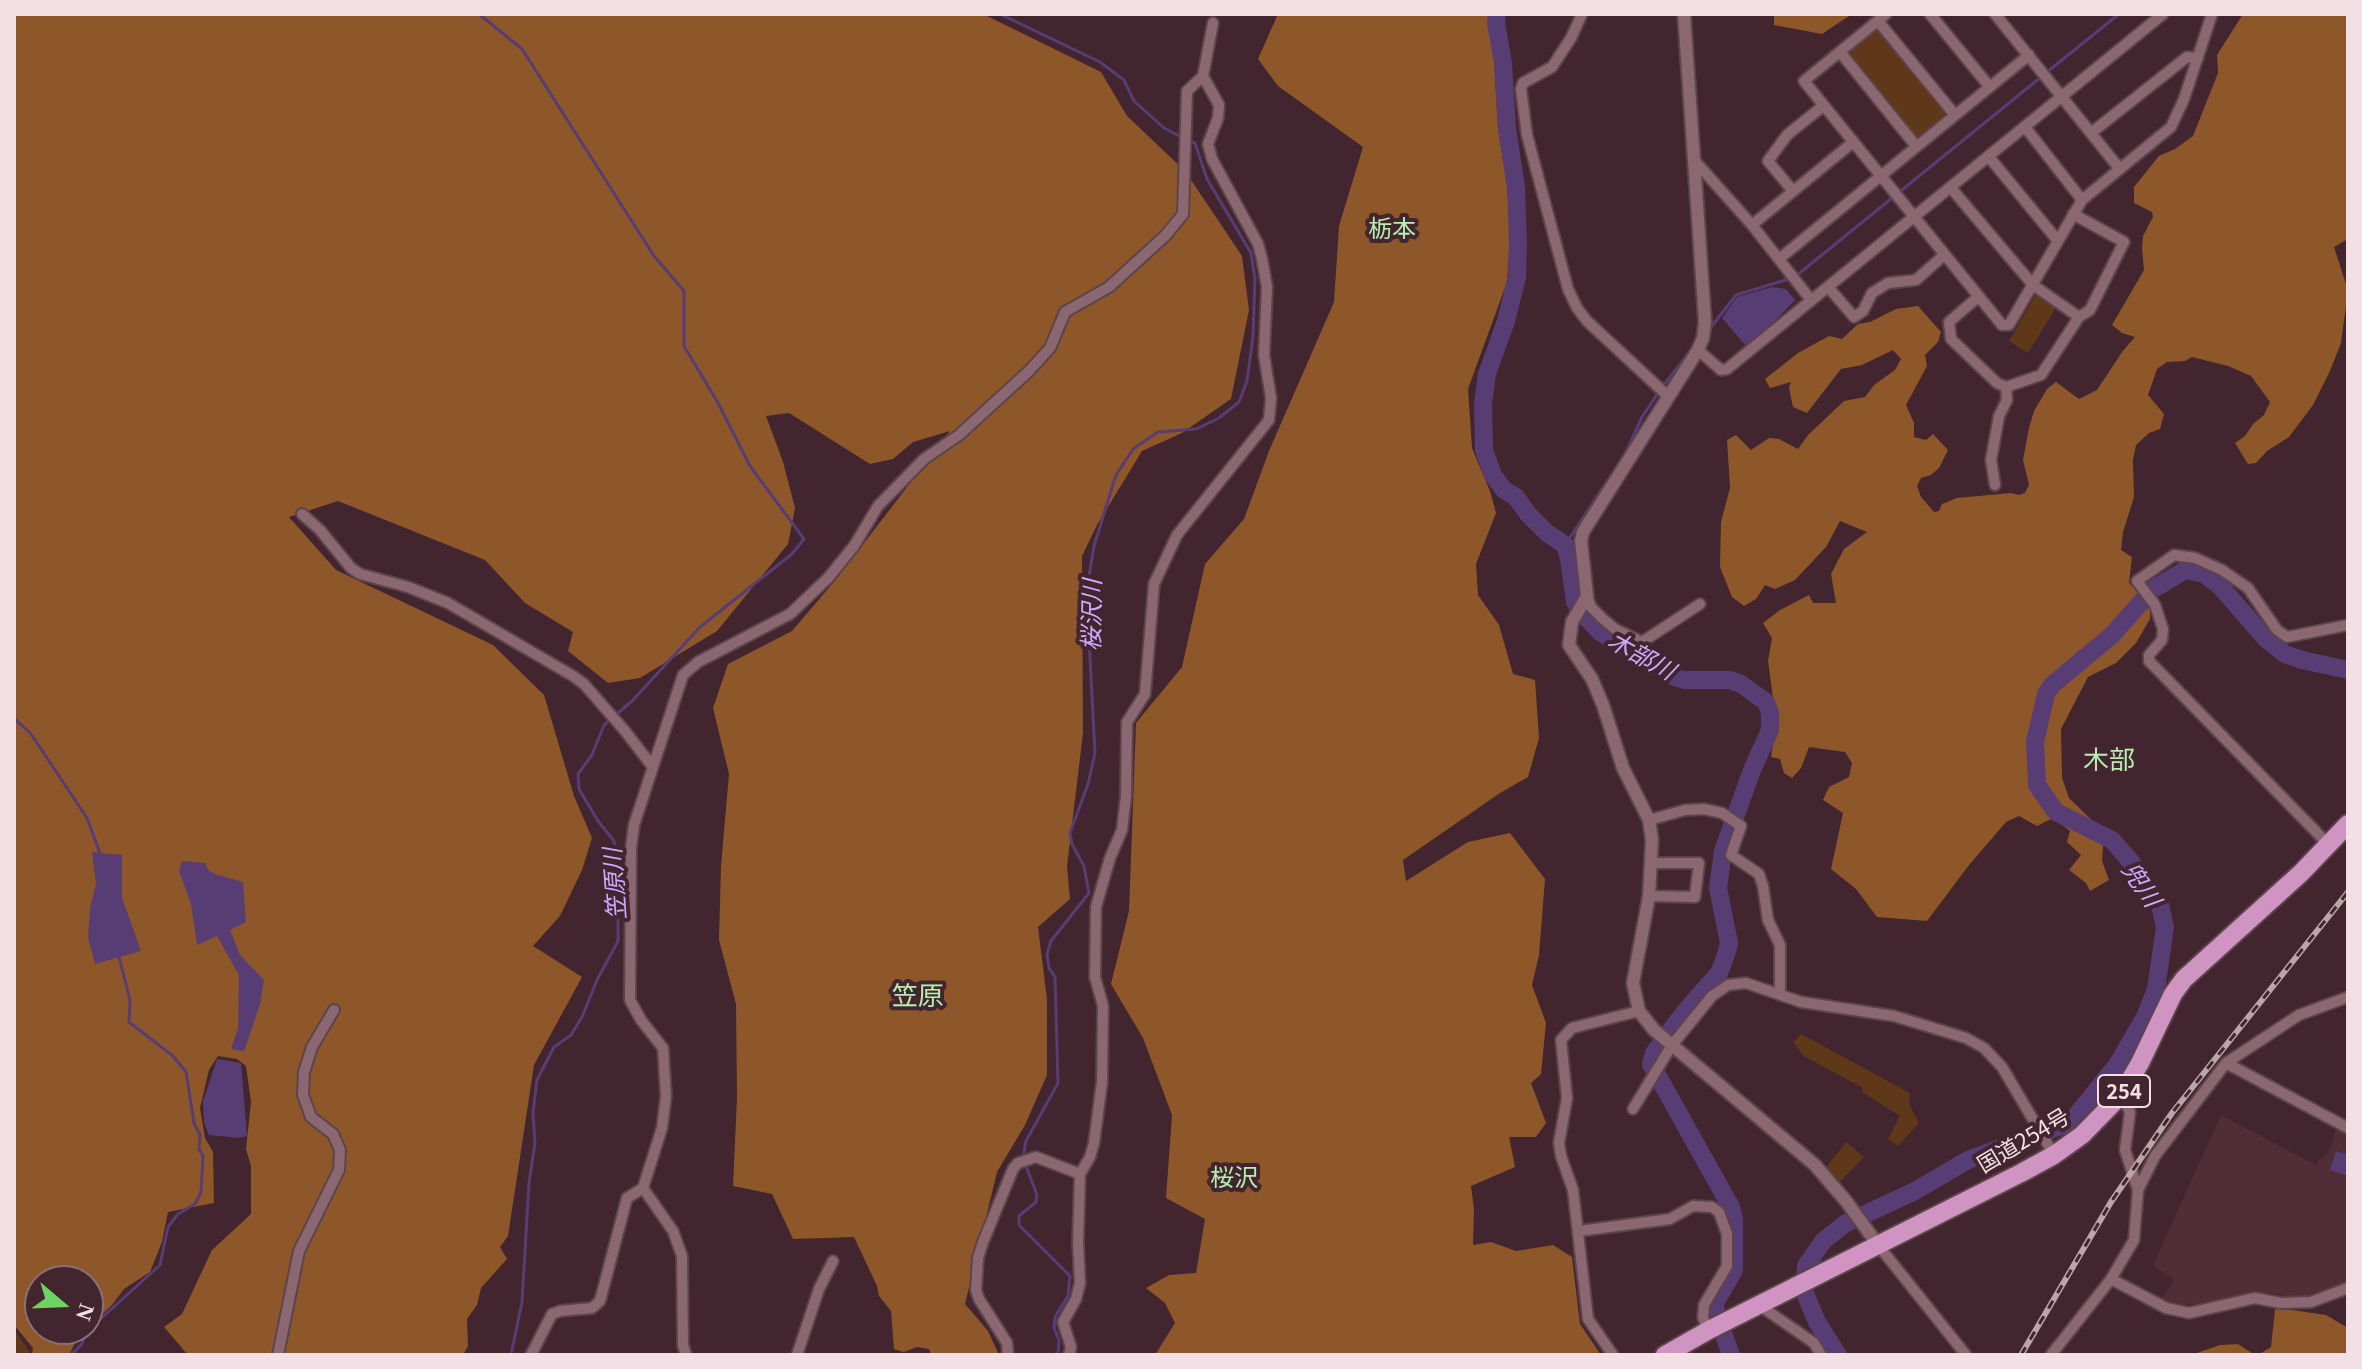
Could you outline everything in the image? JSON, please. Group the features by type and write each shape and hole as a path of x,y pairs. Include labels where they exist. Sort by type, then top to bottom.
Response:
{"highway":[{"name":"国道254号","path":"1665,1355 2054,1155 2082,1135 2121,1095 2173,994 2184,979 2301,873 2348,824"}],"street":[{"path":"1582,14 1552,67 1523,83 1521,89 1531,150 1568,289 1577,308 1608,342 1669,397"},
{"path":"1684,14 1705,322 1698,350 1583,532 1581,541 1591,607 1630,638 1642,642 1700,604"},
{"path":"1930,14 1989,86"},
{"path":"1995,14 2119,168"},
{"path":"1698,350 1721,370 1727,369 2163,14"},
{"path":"1955,115 1882,17 1804,81 1943,256 2002,325 2009,325 2082,200 2171,127 2212,14"},
{"path":"531,1355 552,1314 592,1308 600,1301 627,1198 643,1188 662,1128 666,1096 663,1048 630,1000 631,848 634,825 683,675 698,662 790,614 828,578 854,546 878,506 924,459 959,435 1050,348 1065,312 1109,287 1166,235 1183,214 1187,91 1203,76 1213,23"},
{"path":"1840,52 1916,146"},
{"path":"1779,259 2029,55"},
{"path":"2091,133 2187,57 2198,58"},
{"path":"1069,1355 1071,1347 1063,1322 1076,1299 1080,1283 1080,1174 1094,1143 1102,1082 1103,1006 1095,977 1096,907 1110,858 1122,830 1126,796 1127,722 1145,694 1154,584 1177,535 1269,420 1271,398 1264,355 1267,287 1262,259 1258,244 1212,159 1208,144 1218,118 1219,105 1203,76"},
{"path":"1792,190 1768,161 1787,135 1823,106"},
{"path":"2025,127 2082,200"},
{"path":"1752,225 1852,143"},
{"path":"1989,157 2058,241"},
{"path":"1694,160 1752,225 1811,300"},
{"path":"1951,188 2033,285 2079,317"},
{"path":"1978,297 1949,322 1951,339 1997,383 2006,387 2041,375 2079,317 2090,310 2124,242 2073,214"},
{"path":"1828,287 1854,317 1863,311 1872,293 1888,283 1916,280 1943,256"},
{"path":"1995,485 1991,460 1999,416 2007,400 2006,387"},
{"path":"302,514 360,574 408,587 448,603 573,676 584,684 652,766"},
{"path":"2328,844 2149,661 2149,655 2162,640 2163,629 2155,605 2137,581 2174,555 2195,558 2222,570 2248,588 2277,630 2287,637 2348,625"},
{"path":"1587,596 1572,622 1569,645 1592,679 1623,768 1649,820 1652,863 1649,896 1633,983 1639,1011 1654,1030 1815,1165 1966,1355"},
{"path":"1649,820 1685,810 1704,809 1722,813 1741,826 1731,855 1759,874 1768,920 1780,945 1780,995"},
{"path":"1649,896 1695,897 1699,863 1652,863"},
{"path":"1633,1109 1672,1045 1712,996 1728,985 1746,983 1820,1006 1894,1016 1966,1038 1984,1048 2002,1067 2054,1155"},
{"path":"2051,1355 2111,1279 2134,1240 2138,1190 2155,1156 2226,1063 2299,1015 2348,997"},
{"path":"278,1355 299,1251 339,1170 340,1150 333,1134 311,1117 303,1095 304,1072 312,1047 334,1010"},
{"path":"1613,1355 1588,1319 1573,1190 1561,1156 1559,1143 1567,1098 1561,1040 1572,1028 1639,1011"},
{"path":"2226,1063 2348,1128"},
{"path":"2121,1095 2130,1112 2125,1150 2138,1190"},
{"path":"1008,1355 1007,1343 976,1290 983,1242 1018,1163 1036,1157 1080,1174"},
{"path":"643,1188 673,1231 682,1256 683,1345 686,1355"},
{"path":"1579,1231 1670,1219 1693,1206 1712,1207 1719,1212 1727,1234 1727,1266 1704,1305 1703,1318 1709,1330"},
{"path":"797,1355 819,1289 833,1261"},
{"path":"2111,1279 2166,1308 2189,1313 2255,1298 2281,1303 2311,1302 2348,1288"},
{"path":"1759,1305 1814,1343 1821,1355"}],"shaded area":[{"path":"14,14 983,14 1101,72 1127,116 1185,171 1242,256 1249,310 1231,399 1182,433 1142,451 1082,556 1083,733 1067,866 1070,899 1038,927 1047,999 1047,1075 1025,1125 997,1172 965,1304 988,1331 999,1355 931,1355 929,1349 917,1347 904,1352 894,1349 891,1311 879,1296 854,1237 793,1239 772,1194 733,1186 737,1098 736,1004 719,940 721,866 729,774 713,708 728,664 792,631 838,577 950,431 913,442 893,459 870,464 789,413 766,416 795,508 788,544 717,631 640,678 608,683 568,651 573,632 525,603 485,560 338,501 289,517 336,570 493,645 544,695 574,796 592,838 582,870 560,916 533,946 582,977 534,1065 508,1236 500,1247 507,1259 481,1288 477,1305 467,1319 468,1346 463,1355 188,1355 164,1327 182,1314 212,1250 251,1214 251,1166 246,1149 251,1102 246,1066 237,1059 218,1056 209,1070 200,1108 205,1138 213,1152 214,1203 168,1212 162,1242 150,1272 124,1289 104,1313 104,1265 24,1265 24,1337 14,1325"},
{"path":"1278,14 1490,14 1510,236 1507,282 1468,389 1472,448 1496,513 1476,564 1478,595 1499,625 1513,674 1535,680 1539,738 1528,777 1403,860 1406,881 1468,842 1510,833 1545,879 1539,955 1532,985 1546,1023 1541,1074 1531,1083 1546,1123 1536,1137 1509,1137 1515,1167 1471,1186 1473,1245 1491,1242 1516,1251 1553,1245 1572,1257 1580,1324 1601,1355 1155,1355 1175,1323 1165,1303 1146,1288 1169,1275 1196,1273 1205,1219 1166,1198 1172,1115 1143,1038 1111,984 1129,911 1136,723 1182,667 1205,564 1244,519 1269,451 1334,302 1339,226 1363,147 1278,86 1258,59"},
{"path":"1774,14 1852,14 1822,34 1774,25"},
{"path":"2243,14 2348,14 2348,239 2334,247 2348,290 2341,343 2330,371 2313,405 2289,437 2267,451 2256,463 2248,464 2235,443 2264,415 2270,402 2251,376 2228,366 2192,357 2185,361 2167,362 2157,369 2148,395 2164,414 2160,429 2149,433 2136,445 2133,460 2134,497 2121,550 2132,557 2129,583 2150,605 2150,619 2136,643 2116,663 2088,677 2061,729 2062,778 2069,798 2104,832 2102,861 2109,880 2090,891 2086,883 2069,870 2081,855 2067,842 2070,831 2053,818 2037,826 2019,816 2006,822 1927,921 1877,917 1856,889 1831,869 1843,813 1823,800 1829,787 1849,777 1852,763 1845,752 1809,747 1801,768 1792,778 1784,773 1780,759 1771,757 1776,720 1768,661 1772,638 1763,623 1809,595 1813,603 1836,603 1831,574 1844,549 1867,532 1840,521 1826,547 1795,580 1775,589 1765,585 1756,599 1744,606 1732,597 1720,567 1721,522 1730,488 1727,440 1736,435 1751,450 1769,438 1779,439 1798,449 1808,435 1844,401 1865,397 1874,385 1895,370 1901,359 1893,350 1862,365 1841,369 1807,413 1793,407 1789,388 1791,382 1770,388 1765,379 1798,353 1829,336 1842,339 1858,324 1870,322 1896,309 1918,306 1941,332 1938,342 1925,355 1927,366 1906,405 1914,423 1914,437 1926,440 1933,434 1948,450 1939,468 1921,478 1917,486 1921,497 1934,512 1939,511 1942,504 1957,498 2025,493 2029,485 2023,460 2029,428 2034,411 2047,389 2056,382 2079,399 2097,390 2135,337 2122,333 2112,325 2144,270 2143,236 2153,217 2152,212 2134,203 2134,187 2159,156 2193,136 2218,73 2217,55"},
{"path":"1876,30 1881,30 1947,111 1918,137 1915,138 1848,56"},
{"path":"1772,287 1786,289 1795,300 1746,346 1722,318 1737,297"},
{"path":"2040,294 2057,306 2028,353 2009,341 2035,296"},
{"path":"92,852 122,855 122,898 141,951 95,964 88,937 96,884"},
{"path":"182,861 205,863 209,871 215,874 243,882 246,922 230,930 240,955 264,980 260,1004 244,1051 231,1049 238,1028 239,975 217,936 197,945 191,904 179,871"},
{"path":"1801,1034 1910,1093 1909,1104 1919,1123 1898,1146 1888,1139 1900,1116 1862,1092 1863,1088 1804,1056 1793,1042"},
{"path":"217,1059 241,1063 247,1136 209,1135 204,1123 203,1101"},
{"path":"2221,1115 2317,1166 2328,1153 2337,1127 2348,1132 2348,1283 2317,1295 2294,1299 2278,1294 2246,1293 2200,1304 2176,1305 2162,1298 2174,1280 2153,1265"},
{"path":"1846,1142 1864,1157 1838,1184 1825,1169"},
{"path":"2336,1151 2348,1155 2348,1176 2330,1170"},
{"path":"2275,1310 2326,1315 2348,1328 2348,1355 2258,1355 2271,1347"},
{"path":"14,1329 30,1355 14,1355"},
{"path":"2238,1344 2255,1355 2191,1355 2220,1345"},
{"path":"31,1345 74,1345 69,1355 32,1355"}],"waterway":[{"name":"笠原川","path":"479,14 522,49 654,256 684,291 684,346 750,466 804,539 792,554 700,627 632,701 604,725 592,755 578,774 579,789 614,841 618,870 618,941 582,1017 571,1035 554,1047 537,1080 522,1302 511,1355"},
{"name":"桜沢川","path":"1000,14 1100,62 1124,80 1134,101 1164,128 1181,137"},
{"name":"木部川","path":"1497,14 1507,128 1516,187 1518,243 1517,277 1506,321 1487,374 1483,404 1484,450 1493,475 1547,533 1565,545 1575,602 1600,632 1674,677 1684,680 1730,680 1741,684 1766,702 1770,713 1770,730 1723,851 1718,888 1729,943 1726,955 1719,973 1683,1014 1654,1053 1651,1064 1731,1207 1734,1219 1734,1270 1715,1303 1716,1315"},
{"path":"2047,72 2119,14"},
{"path":"1796,276 2041,77"},
{"name":"桜沢川","path":"1053,1355 1058,1353 1059,1340 1054,1328 1055,1317 1068,1296 1070,1276 1019,1225 1019,1216 1036,1202 1037,1195 1026,1166 1026,1141 1058,1083 1055,977 1049,968 1047,954 1051,941 1089,893 1084,866 1072,844 1070,833 1088,784 1095,753 1088,619 1089,576 1094,546 1116,475 1133,449 1158,432 1196,429 1219,418 1239,402 1247,381 1253,336 1255,279 1251,253 1207,179 1195,143 1188,140"},
{"path":"1708,331 1736,295 1789,279"},
{"path":"1663,386 1695,345"},
{"path":"1565,545 1625,454 1642,417 1658,393"},
{"name":"兜川","path":"1838,1355 1817,1322 1804,1291 1806,1266 1823,1241 1846,1223 1913,1192 1968,1160 2071,1122 2117,1065 2145,1017 2156,989 2165,927 2160,905 2132,863 2112,840 2056,812 2037,785 2035,742 2046,694 2052,685 2112,635 2152,590 2185,570 2204,574 2220,586 2266,639 2285,654 2348,670"},
{"path":"14,718 31,734 87,818 101,856"},
{"path":"71,1355 82,1344 86,1332 160,1265 168,1227 178,1214 195,1204 201,1192 203,1156 199,1149 200,1135 194,1123 186,1072 173,1056 129,1022 130,1000 118,953"},
{"name":"木部川","path":"1722,1330 1731,1355"}],"railway":[{"path":"2021,1355 2111,1202 2172,1113 2348,892"}],"district":[{"name":"栃本","path":"1392,228"},
{"name":"木部","path":"2109,759"},
{"name":"笠原","path":"918,995"},
{"name":"桜沢","path":"1234,1177"}]}
